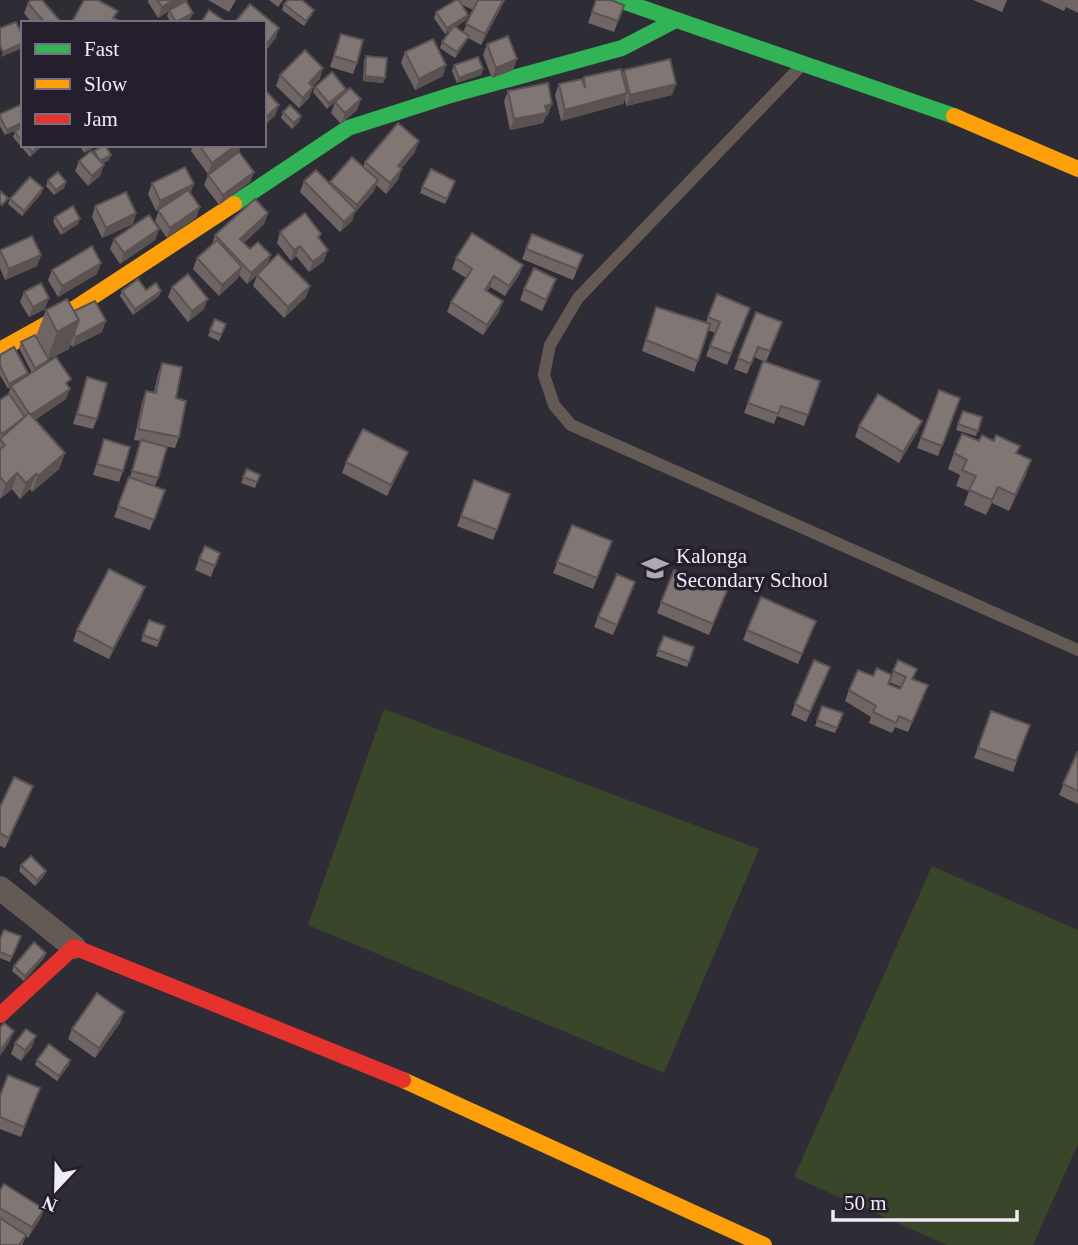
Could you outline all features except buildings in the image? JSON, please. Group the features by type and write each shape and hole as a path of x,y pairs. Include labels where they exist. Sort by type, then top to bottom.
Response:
{"street":[{"path":"619,0 959,118 1078,169"},
{"path":"0,349 77,307 348,128 451,95 622,48 676,20"},
{"path":"0,888 74,947 154,977 552,1143 764,1245"},
{"path":"0,1015 74,947"}],"lane":[{"path":"803,64 578,298 550,345 544,375 554,405 571,425 1078,650"}],"green space":[{"path":"384,709 759,849 664,1073 308,925"},
{"path":"932,866 1078,930 1078,1144 1033,1245 947,1245 794,1177"}],"traffic: fast":[{"path":"619,0 954,116"},
{"path":"234,204 348,128 451,95 622,48 676,20"}],"traffic: slow":[{"path":"954,116 1078,169"},
{"path":"0,350 77,307 234,204"},
{"path":"403,1080 764,1245"}],"traffic: jam":[{"path":"0,1015 74,947 403,1080"}],"place":[{"name":"Kalonga Secondary School","path":"655,568"}]}
